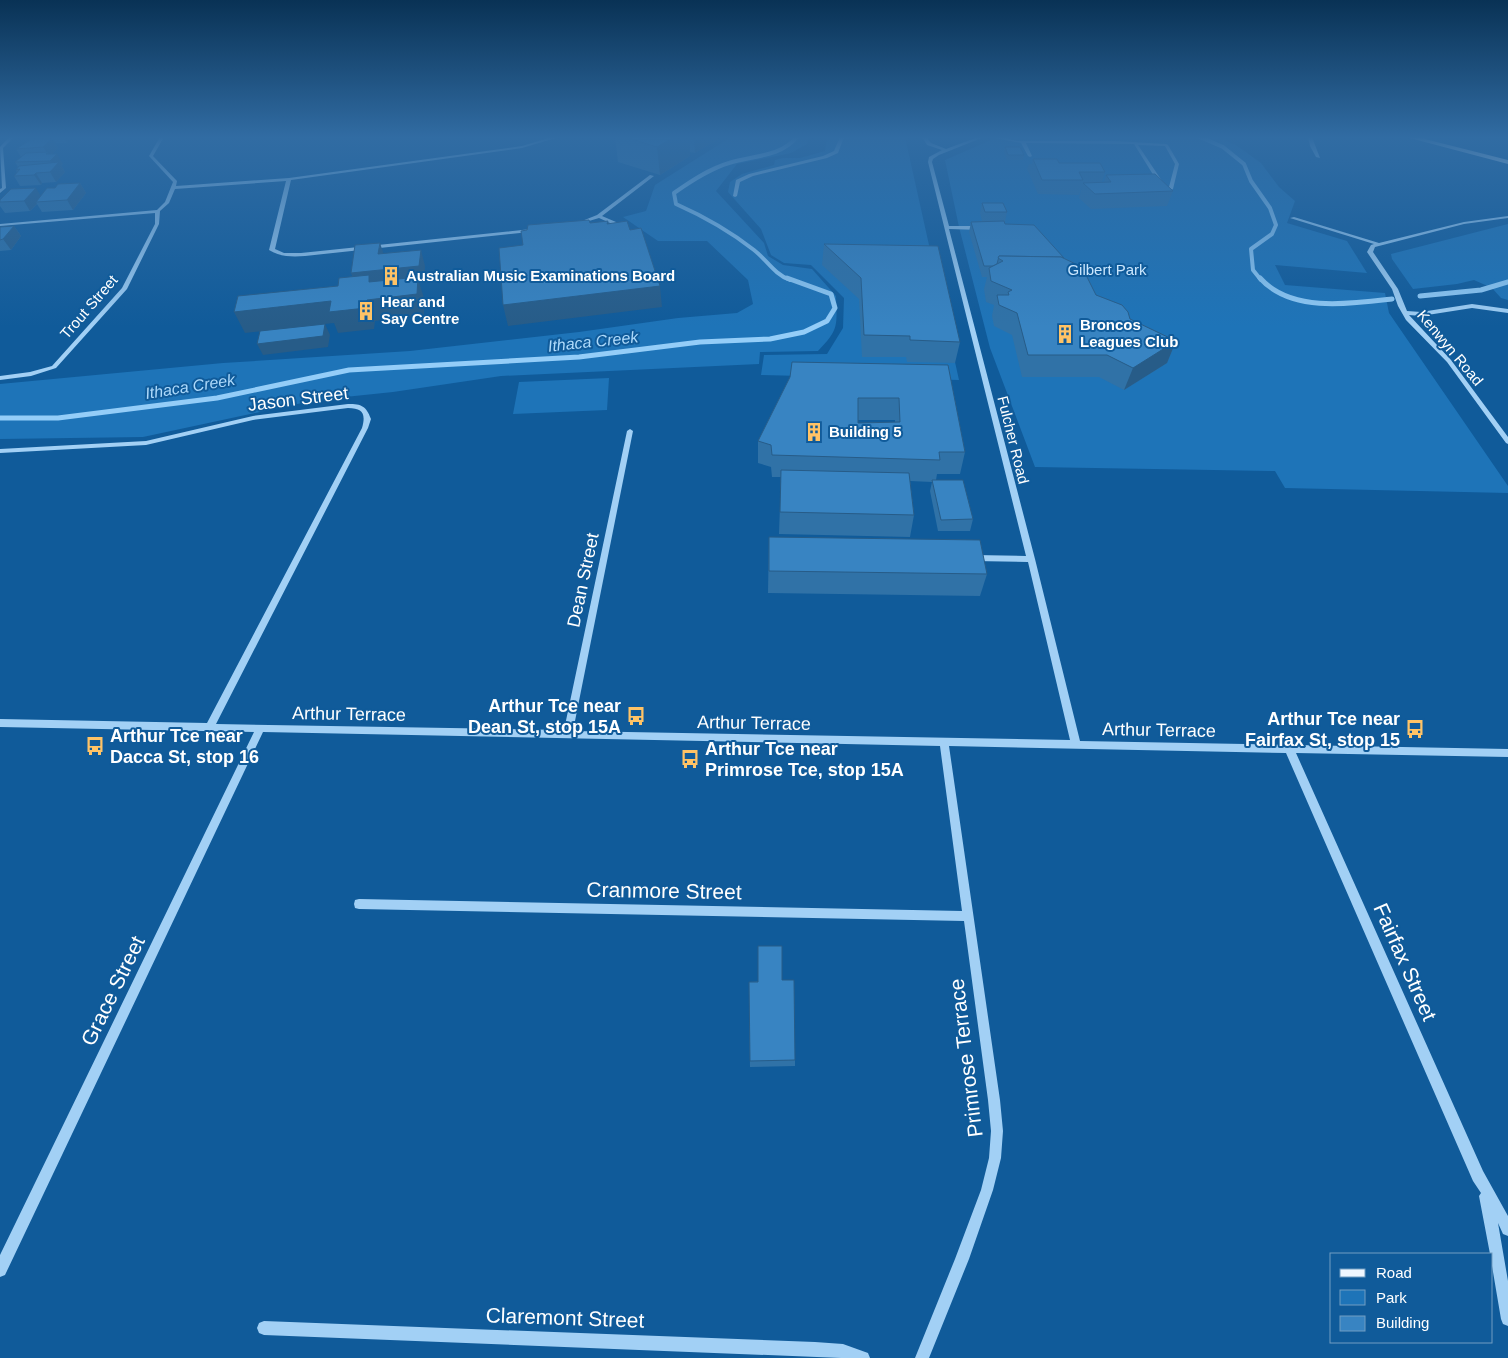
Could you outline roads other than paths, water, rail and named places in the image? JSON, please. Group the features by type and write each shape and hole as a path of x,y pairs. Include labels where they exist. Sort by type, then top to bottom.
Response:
{"street":[{"name":"Trout Street","path":"0,378 31,374 54,367 124,289 158,224 158,211 169,200"},
{"path":"284,200 272,250 289,255 548,228"},
{"path":"572,225 599,216 620,200"},
{"name":"Fulcher Road","path":"939,200 1076,745"},
{"path":"0,226 158,211"},
{"path":"599,216 621,226"},
{"path":"1292,218 1378,244 1464,223 1508,217"},
{"path":"946,227 984,230 990,228"},
{"name":"Kenwyn Road","path":"1378,244 1373,246 1370,252 1395,289 1405,313 1414,326 1449,361 1508,442"},
{"path":"1405,313 1421,314 1472,306 1508,311"},
{"name":"Jason Street","path":"0,451 146,443 225,424 284,413 348,406 358,406 366,410 368,419 365,428 210,727"},
{"name":"Dean Street","path":"568,736 630,431"},
{"path":"963,557 1031,560"},
{"name":"Arthur Terrace","path":"0,723 568,736 1508,753"},
{"name":"Grace Street","path":"0,1270 260,728"},
{"name":"Primrose Terrace","path":"922,1358 962,1259 986,1190 995,1158 997,1131 944,743"},
{"name":"Fairfax Street","path":"1289,748 1485,1191 1508,1229"},
{"name":"Cranmore Street","path":"359,904 968,916"},
{"name":"Fairfax Street","path":"1485,1191 1508,1319"},
{"name":"Claremont Street","path":"264,1328 815,1349 843,1351 863,1358"}],"waterway":[{"name":"Ithaca Creek","path":"675,200 676,204 706,219 745,243 779,274 790,280"},
{"name":"Ithaca Creek","path":"1261,280 1253,270 1251,249 1272,234 1276,225 1270,208 1265,200"},
{"name":"Ithaca Creek","path":"0,418 58,418 217,398 349,370 579,357 700,342 770,339 804,332 827,321 835,308 831,294 787,278"},
{"name":"Ithaca Creek","path":"1260,278 1273,289 1288,297 1322,304 1358,303 1392,299"},
{"name":"Ithaca Creek","path":"1420,296 1481,290 1508,282"}],"place":[{"name":"Australian Music Examinations Board","path":"391,276"},
{"name":"Hear and Say Centre","path":"366,311"},
{"name":"Broncos Leagues Club","path":"1065,334"},
{"name":"Building 5","path":"814,432"},
{"name":"Arthur Tce near Dean St, stop 15A","path":"636,716"},
{"name":"Arthur Tce near Fairfax St, stop 15","path":"1415,729"},
{"name":"Arthur Tce near Dacca St, stop 16","path":"95,746"},
{"name":"Arthur Tce near Primrose Tce, stop 15A","path":"690,759"}],"park label":[{"name":"Gilbert Park","path":"1107,270"}]}
